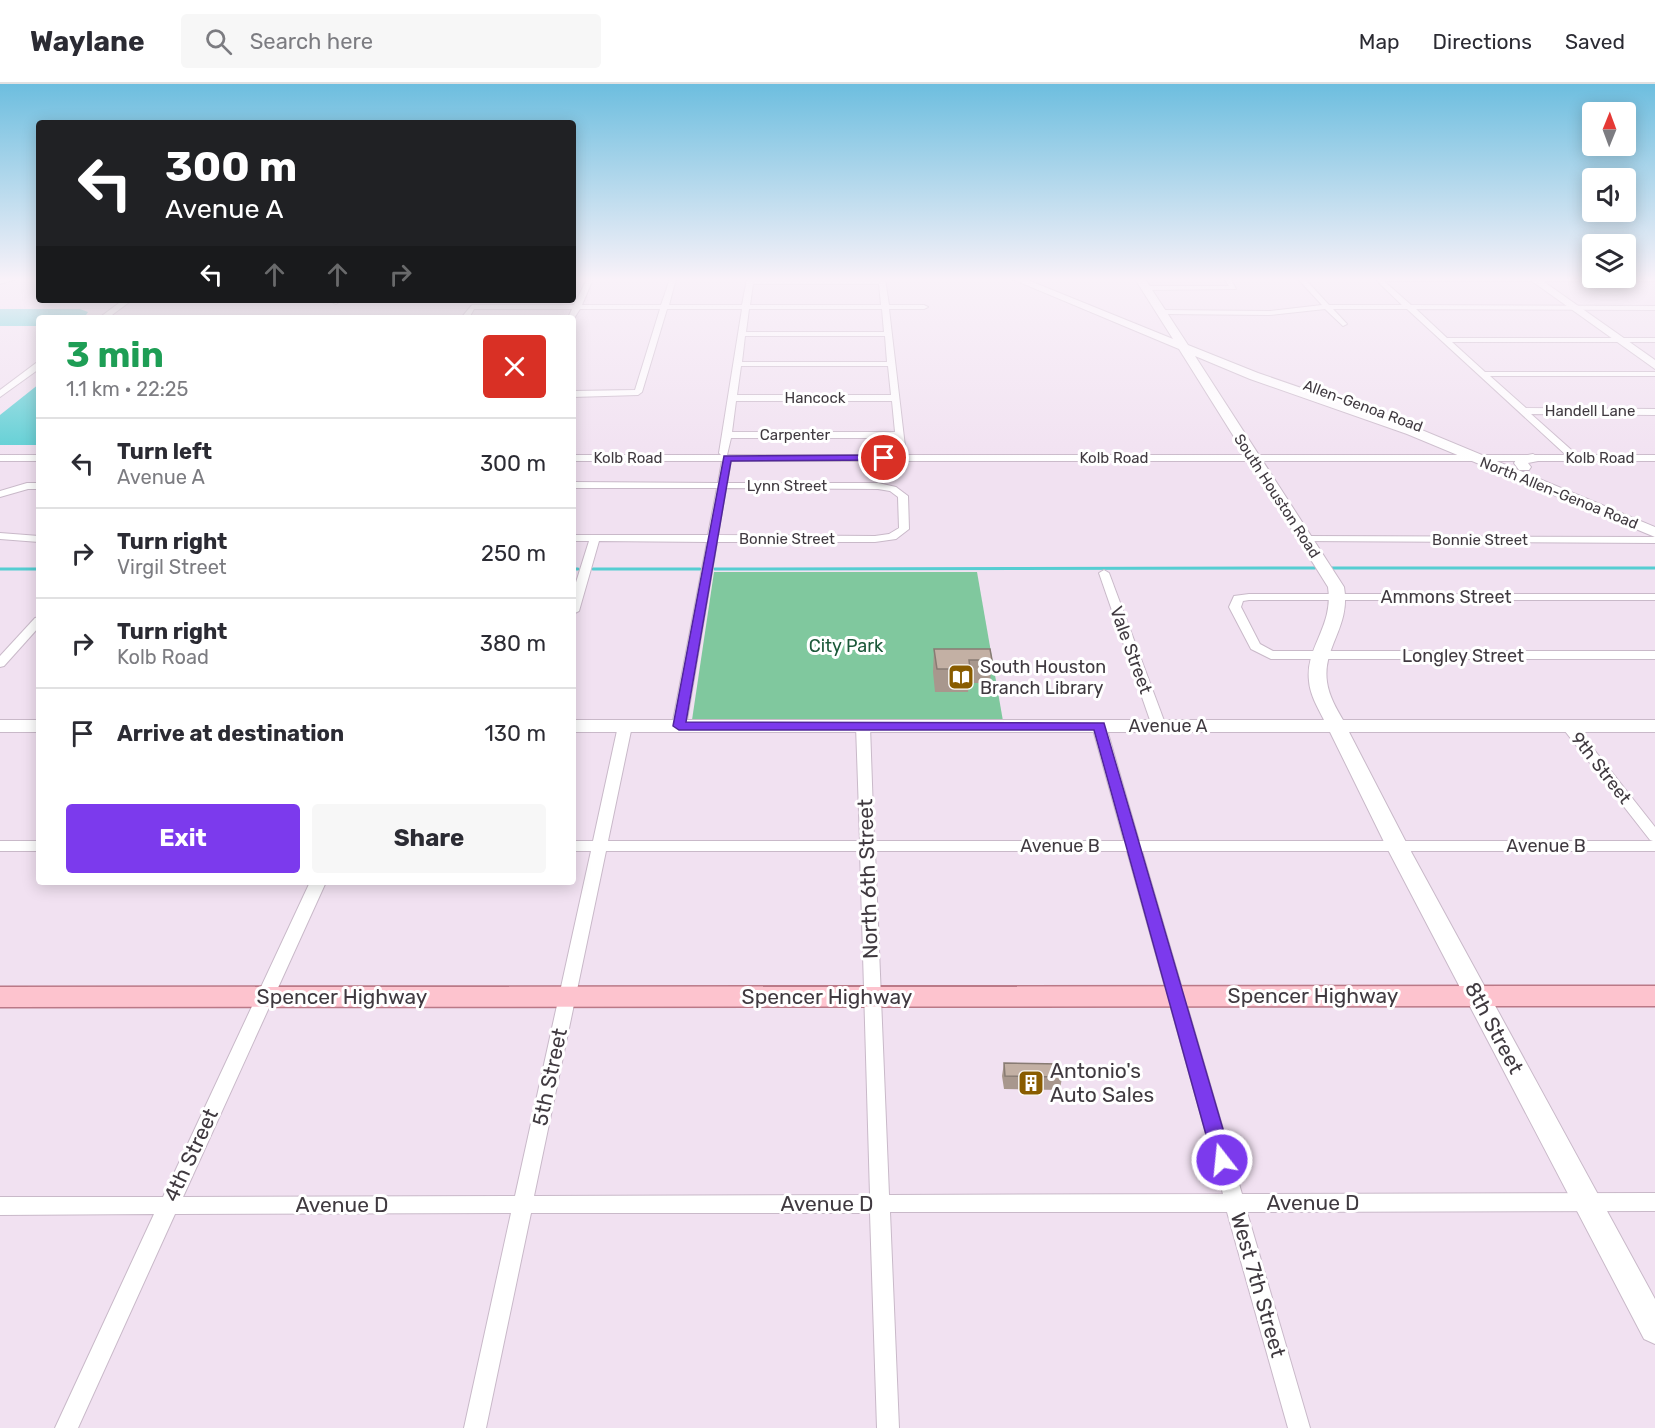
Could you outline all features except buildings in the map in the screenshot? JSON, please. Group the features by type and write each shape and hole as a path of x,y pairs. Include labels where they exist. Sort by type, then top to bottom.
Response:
{"main road":[{"name":"Spencer Highway","path":"0,998 1655,996"}],"street":[{"path":"576,394 638,392 653,342"},
{"path":"679,726 722,486 740,342"},
{"path":"889,342 902,454"},
{"path":"1173,342 1185,348 1221,358"},
{"name":"South Houston Road","path":"1181,342 1251,458 1336,587 1339,596"},
{"name":"Allen-Genoa Road","path":"1190,342 1254,376 1364,410 1412,431 1447,452 1482,455"},
{"path":"1449,342 1575,458"},
{"path":"1621,342 1655,365"},
{"path":"1195,363 1221,358"},
{"name":"Allen-Genoa Road","path":"1221,358 1268,372 1482,455"},
{"path":"737,364 892,364"},
{"path":"0,394 36,367"},
{"path":"1254,376 1268,372"},
{"path":"1484,374 1655,374"},
{"name":"Hancock","path":"733,398 896,398"},
{"name":"Handell Lane","path":"1525,411 1655,412"},
{"name":"Carpenter","path":"727,435 900,435"},
{"name":"Kolb Road","path":"576,458 726,456 1251,458 1447,452"},
{"name":"North Allen-Genoa Road","path":"1482,455 1528,462 1655,522"},
{"name":"North Allen-Genoa Road","path":"1482,455 1655,532"},
{"path":"0,458 36,458"},
{"name":"Kolb Road","path":"1528,462 1575,458 1655,458"},
{"name":"Lynn Street","path":"576,485 878,486 893,489 903,496 904,530 892,537"},
{"path":"0,494 27,486 36,486"},
{"path":"0,536 36,539"},
{"name":"Bonnie Street","path":"576,538 892,537"},
{"path":"576,601 595,538"},
{"name":"Bonnie Street","path":"1305,539 1655,540"},
{"name":"Vale Street","path":"1104,573 1159,726"},
{"path":"1336,726 1316,683 1316,669 1338,613 1339,596"},
{"name":"Ammons Street","path":"1271,655 1255,646 1234,607 1238,598 1655,597"},
{"path":"0,663 36,624"},
{"name":"Longley Street","path":"1271,655 1655,655"},
{"path":"0,726 36,726"},
{"name":"Avenue A","path":"576,726 1655,726"},
{"name":"5th Street","path":"475,1428 625,726"},
{"name":"North 6th Street","path":"863,726 888,1428"},
{"name":"West 7th Street","path":"1099,726 1299,1428"},
{"name":"8th Street","path":"1336,726 1397,846 1655,1329"},
{"name":"9th Street","path":"1568,726 1655,837"},
{"path":"0,846 36,846"},
{"name":"Avenue B","path":"576,846 1655,846"},
{"name":"4th Street","path":"66,1428 317,885"},
{"name":"Avenue D","path":"0,1206 1655,1202"}],"green space":[{"name":"City Park","path":"714,572 977,572 1003,721 692,720"}],"water":[{"path":"36,386 36,445 0,445 0,415"}],"waterway":[{"path":"715,569 1315,568"},
{"path":"1332,568 1655,568"},
{"path":"0,569 36,569"},
{"path":"593,569 700,569"}],"place":[{"name":"South Houston Branch Library","path":"961,677"},
{"name":"Antonio's Auto Sales","path":"1031,1083"}],"route":[{"path":"884,458 727,458 679,726 1099,726 1222,1160"}]}
